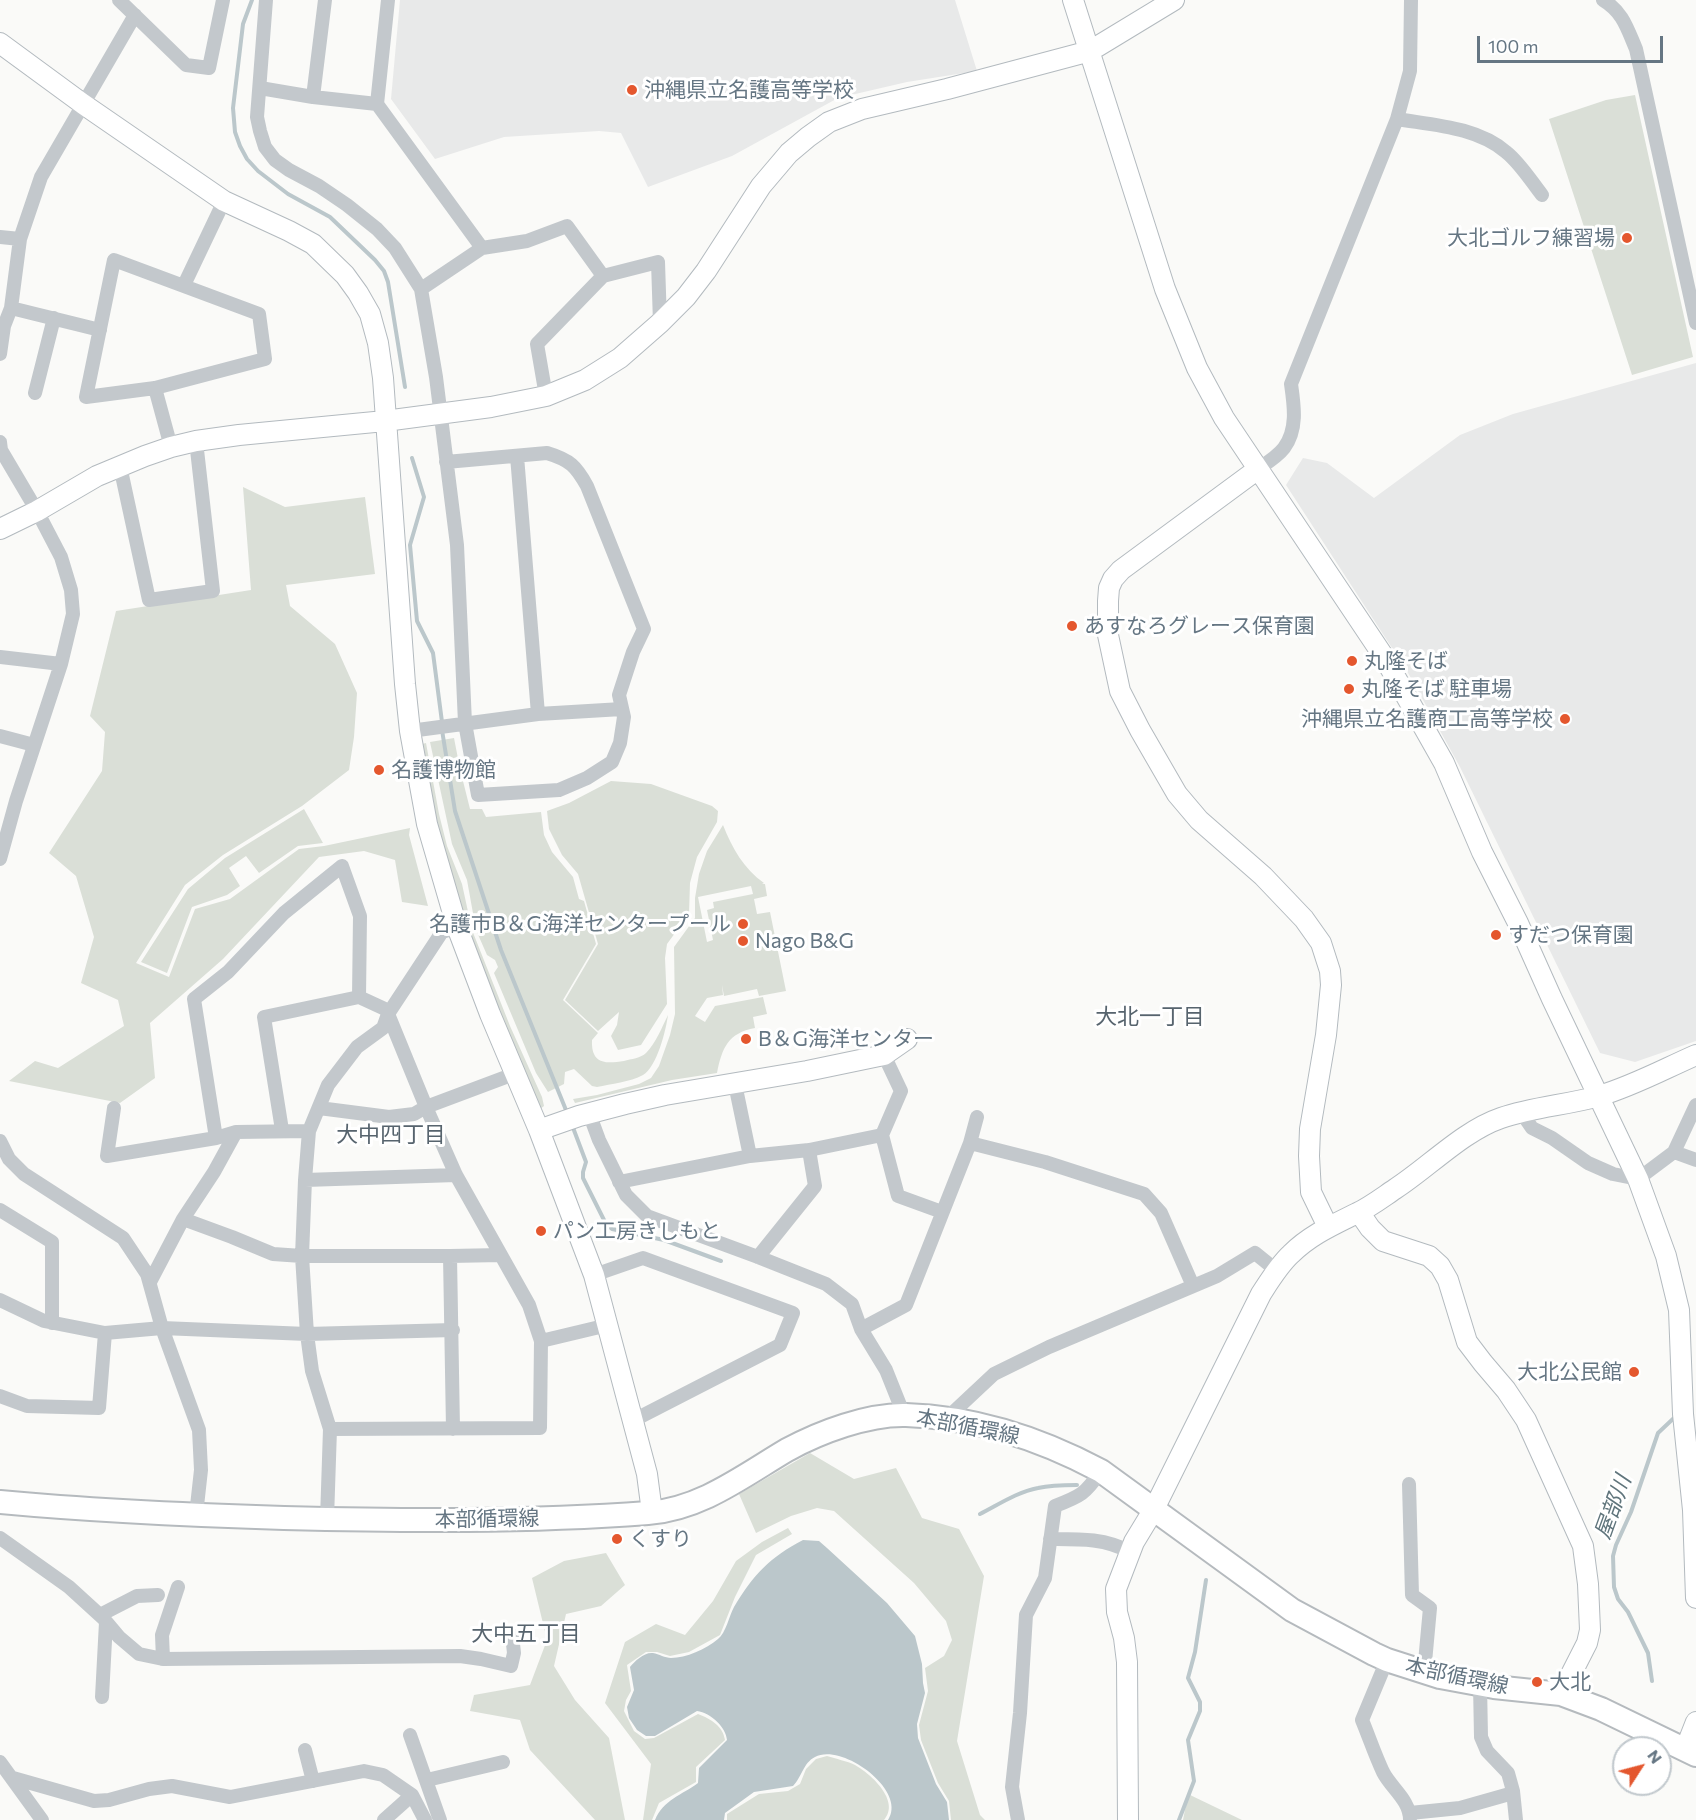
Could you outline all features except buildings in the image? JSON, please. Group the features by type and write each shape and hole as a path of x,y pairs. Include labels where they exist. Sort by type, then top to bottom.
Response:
{"main road":[{"name":"本部循環線","path":"0,1502 77,1509 196,1515 414,1521 543,1518 652,1512 680,1508 697,1502 824,1431 870,1419 904,1415 947,1418 1000,1429 1032,1439 1073,1456 1101,1471 1292,1610 1387,1660 1424,1673 1480,1684 1561,1694 1601,1708 1691,1752"}],"street":[{"path":"119,0 186,65 209,68 223,0"},
{"path":"266,0 257,117 266,147 275,160 319,186 377,229 395,248 421,289 436,377 439,413 457,545 458,724 478,795 559,790 587,778 612,762 620,742 624,717 619,695 633,652 644,629 587,486 576,466 561,457 547,453 446,462"},
{"path":"313,97 324,0"},
{"path":"388,0 377,104 482,248"},
{"path":"0,529 98,476 171,447 196,441 266,432 385,421 491,407 546,396 585,380 620,358 686,297 706,271 761,186 789,153 830,122 862,109 1090,51 1174,0"},
{"path":"1328,1227 1311,1192 1309,1156 1310,1129 1326,1035 1331,985 1330,971 1321,943 1304,920 1263,876 1199,820 1178,794 1120,691 1108,635 1108,601 1109,588 1120,570 1283,450 1293,433 1294,406 1290,384 1397,118 1410,71 1411,0"},
{"path":"1603,0 1622,16 1636,49 1696,323"},
{"path":"1076,2 1169,299 1197,368 1224,418 1384,657 1444,763 1482,852 1518,923 1638,1179 1666,1256 1679,1310 1690,1414 1696,1598"},
{"path":"0,354 2,326 10,308 20,238 41,177 135,15"},
{"path":"0,43 83,104 224,201 313,244 345,274 370,314 378,343 382,378 410,731 427,824 457,927 514,1074 545,1128 594,1275 634,1420 648,1481 652,1512"},
{"path":"260,88 377,104"},
{"path":"1397,118 1449,127 1486,138 1508,153 1542,195"},
{"path":"184,285 224,201"},
{"path":"421,289 482,248 527,241 567,226 603,276"},
{"path":"0,237 20,238"},
{"path":"114,260 259,314 265,359 155,388 86,397 100,330 114,260"},
{"path":"546,396 537,344 603,276 658,262 660,323"},
{"path":"10,308 100,330"},
{"path":"35,393 54,318"},
{"path":"155,388 171,447"},
{"path":"120,466 149,600 213,591 196,441"},
{"path":"0,447 61,557 71,590 73,614 61,664 0,859"},
{"path":"517,456 538,714"},
{"path":"0,657 61,664"},
{"path":"410,731 538,714 622,709"},
{"path":"0,736 34,745"},
{"path":"216,1138 194,999 228,972 285,913 342,866 360,916 359,997"},
{"path":"327,1519 330,1429 312,1371 302,1256 304,1180 309,1131 328,1085 339,1069 357,1047 383,1028 388,1014 442,932 457,927"},
{"path":"282,1130 264,1017 359,997 385,1009 456,1175 529,1305 541,1341 540,1428 330,1429"},
{"path":"545,1128 584,1115 665,1095 884,1055 907,1040"},
{"path":"884,1055 901,1091 882,1135 898,1196 942,1212"},
{"path":"1128,1820 1127,1662 1117,1612 1116,1589 1130,1552 1154,1509 1261,1294 1276,1270 1303,1243 1397,1188 1476,1130 1499,1118 1599,1096 1696,1055"},
{"path":"319,1108 388,1117 414,1114 426,1107 514,1074"},
{"path":"735,1084 750,1156"},
{"path":"1521,1112 1532,1128 1552,1138 1588,1163 1613,1174 1638,1179 1674,1152 1696,1106"},
{"path":"114,1108 107,1156 216,1138 236,1132 309,1131"},
{"path":"584,1115 626,1195 648,1216 825,1284 852,1304 861,1329 886,1370 904,1415"},
{"path":"861,1329 906,1305 970,1143 977,1117"},
{"path":"150,1282 183,1219 214,1172 236,1132"},
{"path":"619,1182 750,1156 809,1150 882,1135"},
{"path":"0,1141 9,1159 24,1174 123,1238 147,1274 162,1328 199,1430 201,1470 196,1515"},
{"path":"970,1143 1045,1162 1144,1194 1161,1214 1193,1286"},
{"path":"759,1257 815,1186 809,1150"},
{"path":"1674,1152 1696,1160"},
{"path":"304,1180 456,1175"},
{"path":"0,1210 52,1242 52,1323"},
{"path":"1359,1212 1383,1241 1428,1256 1440,1266 1448,1280 1467,1341 1506,1390 1526,1420 1580,1538 1588,1584 1590,1630 1587,1643 1561,1694"},
{"path":"183,1219 273,1254 302,1256 501,1255"},
{"path":"947,1418 994,1374 1049,1347 1218,1276 1255,1253 1276,1270"},
{"path":"450,1256 453,1429"},
{"path":"594,1275 643,1258 793,1313 780,1345 634,1420"},
{"path":"0,1300 52,1323 105,1333 162,1328 307,1334 453,1330"},
{"path":"541,1341 608,1325"},
{"path":"0,1396 27,1406 99,1408 105,1333"},
{"path":"1018,1820 1012,1786 1020,1713 1026,1615 1045,1578 1055,1506 1088,1490 1101,1471"},
{"path":"1409,1484 1412,1595 1430,1608 1424,1673"},
{"path":"0,1538 69,1587 139,1654 163,1659 460,1656 511,1666 514,1653 512,1635"},
{"path":"1050,1539 1088,1539 1118,1545 1130,1552"},
{"path":"163,1659 162,1635 177,1587"},
{"path":"103,1619 137,1596 158,1595"},
{"path":"102,1698 103,1619"},
{"path":"1387,1660 1362,1720 1384,1774 1401,1795 1410,1816 1460,1808 1513,1793"},
{"path":"1480,1684 1481,1737 1487,1751 1508,1773 1516,1820"},
{"path":"1691,1752 1696,1722"},
{"path":"410,1735 441,1819"},
{"path":"305,1750 313,1781"},
{"path":"0,1762 42,1820"},
{"path":"427,1780 503,1762"},
{"path":"13,1778 94,1801 109,1800 149,1789 172,1786 231,1797 364,1771 383,1775 412,1795 425,1820"},
{"path":"384,1820 412,1795"}],"shaded area":[{"name":"沖縄県立名護高等学校","path":"400,0 955,0 977,71 907,82 838,98 732,156 648,187 621,133 599,131 504,137 435,159 391,99"},
{"name":"大北ゴルフ練習場","path":"1635,95 1693,357 1632,375 1549,119 1606,100"},
{"name":"沖縄県立名護商工高等学校","path":"1696,363 1696,1041 1635,1062 1600,1053 1460,767 1407,671 1286,485 1303,458 1327,463 1374,498 1460,435 1513,414"},
{"path":"243,487 285,507 365,497 375,574 286,585 290,606 335,644 357,693 349,770 302,806 223,855 185,885 136,963 169,977 195,909 230,899 299,849 410,828 409,835 428,906 402,902 395,860 364,851 319,857 223,959 150,1023 155,1078 120,1103 9,1081 35,1061 58,1068 124,1026 118,1000 81,983 94,937 76,876 49,853 102,771 105,732 90,716 116,611 251,590"},
{"path":"454,738 470,809 482,809 486,817 541,812 544,835 552,852 573,877 579,899 584,901 596,944 563,1000 598,1033 592,1040 592,1048 597,1058 605,1062 617,1062 644,1055 656,1040 668,1015 657,1056 643,1075 597,1087 592,1086 574,1069 565,1072 564,1084 548,1092 536,1073 494,973 498,967 495,960 487,955 476,930 467,880 452,844 430,742"},
{"path":"426,743 439,814 447,846 462,884 472,930 510,1026 542,1097 544,1106 540,1109 479,961 455,891 430,794 422,744"},
{"path":"611,781 651,784 712,806 718,811 717,822 697,857 690,883 689,914 667,944 665,958 667,1004 641,1045 618,1050 611,1036 617,1025 619,1012 598,1031 565,1000 598,944 578,874 562,855 549,829 547,811 569,803"},
{"path":"304,809 323,843 298,846 259,873 246,856 229,868 240,886 227,895 192,907 167,973 141,962 188,889 225,858"},
{"path":"723,825 739,857 764,883 762,884 765,884 767,896 754,899 757,914 770,912 786,991 759,996 757,989 724,996 722,985 723,995 707,998 695,1016 705,1022 715,1006 763,997 767,1014 753,1017 755,1028 732,1038 721,1056 717,1073 672,1080 575,1103 573,1099 639,1084 651,1078 659,1066 675,1014 674,947 695,918 695,898 699,874 707,851","holes":["751,886 753,894 713,902 714,908 707,910 713,940 707,942 698,897"]},
{"path":"810,1453 854,1479 896,1468 922,1518 959,1529 984,1576 957,1741 980,1815 985,1820 951,1820 949,1801 938,1783 921,1740 919,1725 928,1691 925,1668 944,1656 952,1640 946,1621 914,1583 834,1511 817,1508 791,1516 756,1533 739,1494"},
{"path":"788,1528 792,1534 756,1555 735,1597 720,1635 689,1652 670,1656 657,1652 646,1652 627,1665 631,1691 624,1711 634,1731 645,1739 654,1738 698,1714 716,1724 725,1740 696,1767 696,1782 659,1803 652,1820 643,1820 651,1764 605,1703 625,1642 656,1624 685,1635 713,1601 736,1561 762,1542"},
{"path":"803,1540 819,1541 887,1603 915,1636 922,1664 925,1693 917,1724 918,1738 936,1784 947,1802 949,1820 888,1820 892,1808 889,1795 881,1783 855,1762 826,1754 811,1760 793,1786 754,1792 725,1813 724,1820 655,1820 663,1807 698,1783 699,1768 727,1740 724,1730 717,1721 697,1711 655,1736 646,1736 637,1730 629,1718 627,1707 634,1690 630,1667 646,1654 653,1653 677,1658 713,1643 723,1633 734,1607 755,1576 781,1553"},
{"path":"606,1553 625,1585 601,1606 566,1614 554,1666 575,1700 609,1738 625,1820 595,1820 530,1750 520,1720 470,1711 474,1695 530,1685 547,1640 532,1578 564,1561"},
{"path":"827,1756 855,1765 876,1781 887,1797 889,1805 884,1820 727,1820 727,1814 759,1794 788,1791 800,1784 806,1769 816,1759"},
{"path":"1188,1794 1242,1820 1183,1820"}],"waterway":[{"path":"252,0 243,24 233,108 235,132 240,146 247,159 258,171 288,194 330,217 384,271 388,282 405,387"},
{"path":"412,458 424,497 410,545 417,621 433,653 442,722"},
{"path":"442,730 455,811 501,950 568,1115"},
{"path":"572,1125 586,1162 583,1178 606,1224 612,1229 664,1240 721,1261"},
{"name":"屋部川","path":"1652,1681 1648,1653 1628,1612 1618,1599 1614,1587 1613,1556 1658,1433 1675,1417"},
{"path":"980,1514 1030,1490 1077,1485"},
{"path":"1179,1820 1194,1781 1188,1740 1200,1711 1200,1702 1188,1678 1195,1652 1206,1580"}],"place":[{"name":"沖縄県立名護高等学校","path":"632,90"},
{"name":"大北ゴルフ練習場","path":"1627,238"},
{"name":"あすなろグレース保育園","path":"1072,626"},
{"name":"丸隆そば","path":"1352,661"},
{"name":"丸隆そば 駐車場","path":"1349,689"},
{"name":"沖縄県立名護商工高等学校","path":"1565,719"},
{"name":"名護博物館","path":"379,770"},
{"name":"名護市B＆G海洋センタープール","path":"743,924"},
{"name":"すだつ保育園","path":"1496,935"},
{"name":"Nago B&G","path":"743,941"},
{"name":"B＆G海洋センター","path":"746,1039"},
{"name":"パン工房きしもと","path":"541,1231"},
{"name":"大北公民館","path":"1634,1372"},
{"name":"くすり","path":"617,1539"},
{"name":"大北","path":"1537,1682"}],"district":[{"name":"大北一丁目","path":"1150,1017"},
{"name":"大中四丁目","path":"391,1135"},
{"name":"大中五丁目","path":"526,1634"}]}
